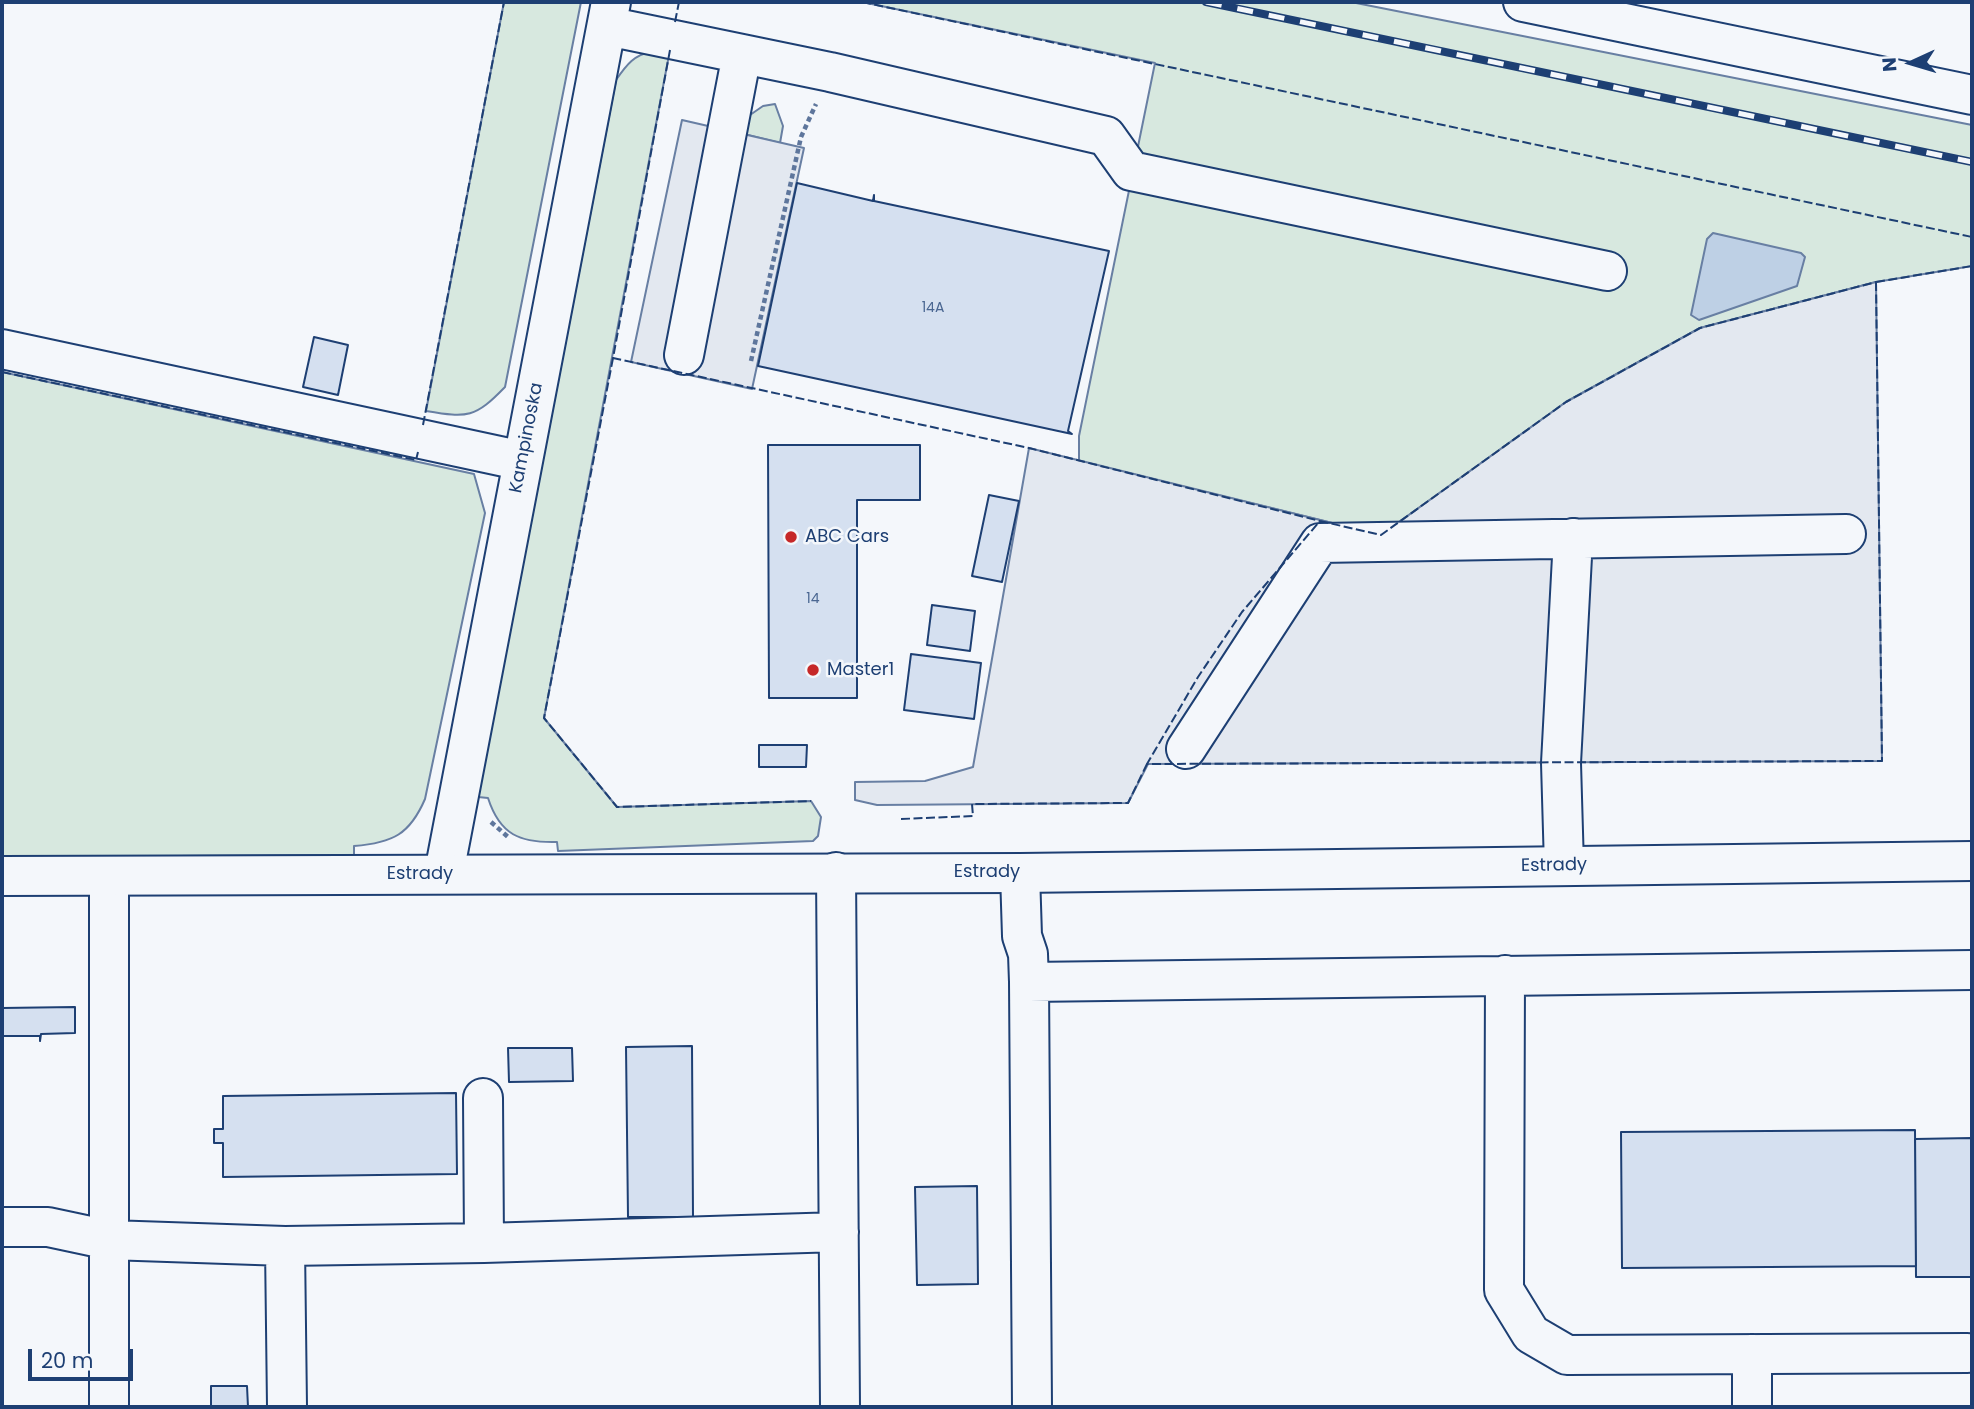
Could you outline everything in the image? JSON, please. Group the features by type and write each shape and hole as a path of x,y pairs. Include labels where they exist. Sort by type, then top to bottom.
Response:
{"main road":[{"path":"1522,2 1972,95"},
{"path":"609,14 742,54 1106,136 1131,171 1607,271"},
{"name":"Kampinoska","path":"444,873 609,14"},
{"path":"684,355 742,54"},
{"path":"2,349 523,461"},
{"path":"1186,749 1320,543 1846,534"},
{"path":"1564,866 1561,763 1573,538"},
{"name":"Estrady","path":"2,876 1020,873 1972,861"},
{"path":"836,872 840,1407"},
{"path":"1020,873 1022,936 1028,954 1029,982 1032,1407"},
{"path":"109,876 109,1407"},
{"path":"1029,982 1972,970"},
{"path":"1505,975 1504,1290 1531,1334 1567,1355 1967,1353"},
{"path":"482,1098 484,1243"},
{"path":"2,1227 48,1227 109,1240 285,1246 839,1232"},
{"path":"285,1246 287,1407"},
{"path":"1752,1354 1752,1407"}],"path":[{"path":"751,361 801,137 830,72"}],"shaded area":[{"path":"504,2 581,2 505,387 486,405 470,413 452,415 426,411"},
{"path":"862,2 1351,2 1972,125 1972,266 1876,282 1700,328 1566,402 1381,535 1079,461 1079,436 1155,63"},
{"path":"653,51 669,55 544,718 617,807 811,801 821,817 818,836 813,841 558,851 557,842 532,841 513,834 499,821 488,798 478,797 616,80 632,61"},
{"path":"775,104 783,126 780,143 744,134 750,115 763,106"},
{"path":"682,120 804,148 752,389 631,362"},
{"path":"1876,282 1882,761 1148,764 1128,803 877,805 855,800 855,782 925,781 973,767 1029,448 1381,535 1566,402 1700,328"},
{"path":"2,372 474,474 485,513 425,799 406,828 390,839 354,846 354,855 2,857"}],"water":[{"path":"1713,233 1801,253 1805,257 1797,286 1699,320 1691,315 1707,239"}],"building":[{"path":"797,183 873,201 874,195 874,201 1109,251 1068,431 1072,434 758,366"},
{"path":"314,337 348,345 338,395 303,387"},
{"path":"768,445 920,445 920,500 857,500 857,698 769,698"},
{"path":"989,495 1019,501 1002,582 972,576"},
{"path":"932,605 975,611 970,651 927,645"},
{"path":"911,654 981,663 974,719 904,710"},
{"path":"759,745 807,745 806,767 759,767"},
{"path":"75,1007 75,1033 41,1034 40,1041 40,1036 2,1036 2,1008"},
{"path":"692,1046 693,1217 628,1217 626,1047"},
{"path":"508,1048 572,1048 573,1081 509,1082"},
{"path":"456,1093 457,1174 223,1177 223,1143 214,1143 214,1129 223,1129 223,1096"},
{"path":"1915,1130 1916,1266 1622,1268 1621,1132"},
{"path":"1972,1138 1972,1277 1916,1277 1915,1139"},
{"path":"977,1186 978,1284 917,1285 915,1187"},
{"path":"211,1386 247,1386 248,1407 211,1407"}],"railway":[{"path":"1206,2 1972,162"}],"fence":[{"path":"423,425 504,2"},
{"path":"675,22 679,2"},
{"path":"862,2 1972,237"},
{"path":"670,50 613,358 1029,448 1320,521"},
{"path":"1876,282 1972,266"},
{"path":"1876,282 1882,761 1147,764 1198,677 1242,612 1320,521 1381,535 1566,402 1700,328 1876,282"},
{"path":"613,358 544,718 617,807 811,801"},
{"path":"2,372 416,460 418,452"},
{"path":"901,819 973,816 972,804 1128,803 1147,764"}],"place":[{"name":"ABC Cars","path":"791,537"},
{"name":"Master1","path":"813,670"}]}
